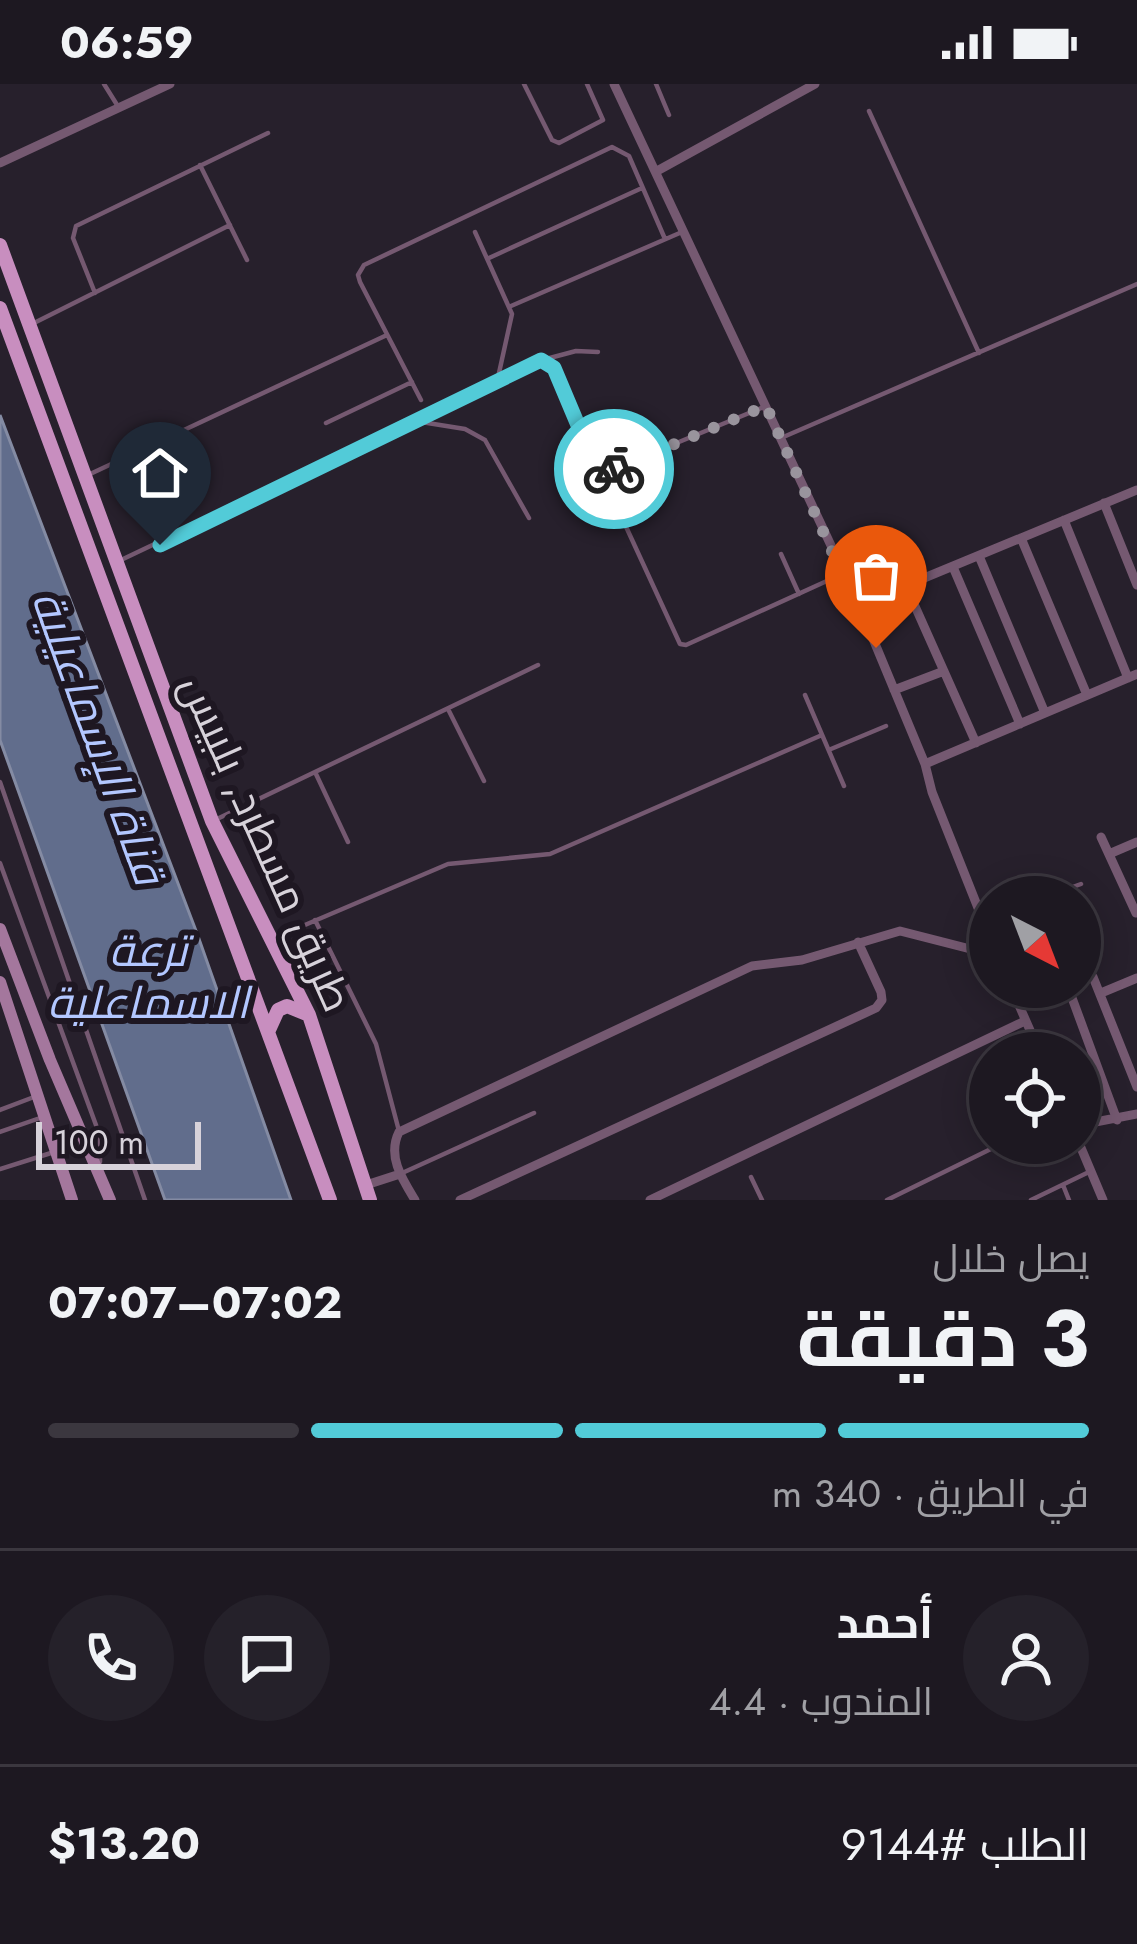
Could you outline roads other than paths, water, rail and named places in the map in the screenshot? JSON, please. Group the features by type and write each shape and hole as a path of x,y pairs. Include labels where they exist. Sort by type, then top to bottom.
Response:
{"main road":[{"name":"طريق مسطرد, بلبيس","path":"0,244 212,821 309,1015 368,1192"},
{"name":"طريق مسطرد, بلبيس","path":"0,308 330,1200"},
{"path":"0,929 110,1200"},
{"path":"0,982 72,1200"},
{"path":"268,1030 278,1010 287,1006 309,1015"}],"street":[{"path":"0,163 170,84"},
{"path":"614,84 859,605 969,876"},
{"path":"658,171 814,84"},
{"path":"859,605 1137,490"},
{"path":"1104,503 1137,585"},
{"path":"925,764 1133,676 1064,520"},
{"path":"1021,538 1087,695"},
{"path":"979,556 1045,713"},
{"path":"953,567 1020,724"},
{"path":"906,586 976,743"},
{"path":"894,690 944,671"},
{"path":"1101,837 1132,891 1136,913"},
{"path":"1109,854 1137,842"},
{"path":"415,1200 394,1151 399,1132 738,971 910,932 969,948"},
{"path":"460,1200 876,1008 881,992 859,942"},
{"path":"1101,993 1137,978"},
{"path":"1101,996 1137,1087"},
{"path":"1020,1008 1030,1032"},
{"path":"650,1200 1025,1021"},
{"path":"1101,1076 1118,1120"},
{"path":"1101,1122 1137,1114"},
{"path":"1088,1164 1103,1200"},
{"path":"368,1192 400,1174"}],"lane":[{"path":"104,84 119,108"},
{"path":"524,84 552,140 560,143 603,120 587,84"},
{"path":"656,84 669,115"},
{"path":"869,111 979,352"},
{"path":"95,293 73,238 76,226 268,133"},
{"path":"421,400 359,279 367,263 608,148 626,153 665,239"},
{"path":"200,165 247,260"},
{"path":"488,258 642,188"},
{"path":"27,326 230,226"},
{"path":"511,306 685,230"},
{"path":"476,232 511,306 512,322 496,382"},
{"path":"781,438 1137,284"},
{"path":"83,478 387,334"},
{"path":"114,563 541,360 576,351 598,352"},
{"path":"541,360 554,368 680,644 829,580"},
{"path":"326,424 412,382"},
{"path":"599,475 766,406"},
{"path":"415,421 465,429 485,440 529,518"},
{"path":"781,554 799,594"},
{"path":"212,821 538,665"},
{"path":"805,695 844,787"},
{"path":"448,710 484,782"},
{"path":"828,750 886,725"},
{"path":"272,939 448,864 550,854 822,735"},
{"path":"316,773 347,842"},
{"path":"0,782 145,1200"},
{"path":"0,862 100,1136 98,1174"},
{"path":"315,920 376,1044 399,1132"},
{"path":"0,1028 14,1022"},
{"path":"0,1110 39,1095"},
{"path":"400,1174 534,1112"},
{"path":"0,1132 45,1115"},
{"path":"0,1168 56,1151"},
{"path":"886,1200 969,1160"},
{"path":"1031,1200 1091,1171"},
{"path":"751,1177 762,1200"},
{"path":"1063,1185 1070,1200"}],"water":[{"name":"ترعة الاسماعلية","path":"0,415 198,936 291,1200 165,1200 0,740"}],"water label":[{"name":"قناة الإسماعيلية","path":"99,737"}]}
